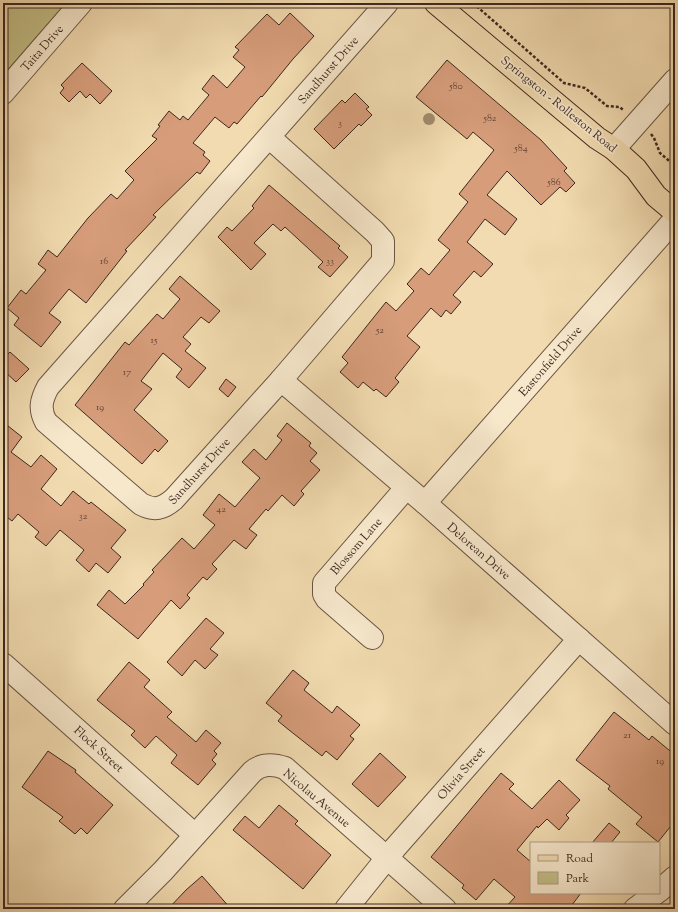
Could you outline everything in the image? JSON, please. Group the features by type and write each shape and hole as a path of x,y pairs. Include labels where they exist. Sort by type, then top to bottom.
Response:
{"main road":[{"name":"Springston - Rolleston Road","path":"436,3 597,138 614,149 636,170 656,196 675,212"}],"street":[{"name":"Taita Drive","path":"3,93 81,3"},
{"name":"Sandhurst Drive","path":"269,137 375,232 383,241 383,261 281,380 174,500 167,506 159,509 149,509 141,504 46,422 42,413 43,397 48,387 386,3"},
{"path":"614,149 675,80"},
{"name":"Eastonfield Drive","path":"425,503 675,220"},
{"name":"Delorean Drive","path":"281,380 425,503 675,724"},
{"name":"Blossom Lane","path":"372,638 327,600 324,594 324,583 406,488"},
{"name":"Olivia Street","path":"346,909 387,858 579,639"},
{"name":"Flock Street","path":"3,664 196,835"},
{"name":"Nicolau Avenue","path":"125,909 163,871 252,772 256,768 269,764 285,768 445,909"},
{"path":"660,892 675,878"}],"path":[{"path":"473,3 564,83 585,88 607,106 620,107 654,138 660,153 675,166"}],"green space":[{"path":"8,3 66,3 3,75 3,9"}],"building":[{"path":"290,13 314,36 237,124 234,122 229,128 215,117 193,143 205,152 203,155 210,161 200,174 197,172 153,215 156,217 125,250 127,251 86,303 69,289 49,313 61,322 41,347 14,325 19,318 7,308 21,290 26,294 46,270 38,264 48,250 57,257 88,218 111,194 117,199 134,180 125,171 157,139 152,136 160,126 158,125 169,111 180,120 183,116 188,120 209,95 202,89 213,75 227,88 245,67 233,57 239,50 235,47 267,14 279,25"},
{"path":"447,60 541,140 567,168 564,171 575,183 566,192 560,187 541,205 507,171 487,195 517,219 505,235 485,219 467,242 493,264 481,277 474,271 453,295 461,302 451,314 446,310 441,317 431,308 407,336 420,347 395,378 399,382 386,397 376,389 374,391 363,382 358,388 340,372 348,363 342,357 386,302 396,311 414,291 407,284 421,268 429,275 450,250 438,240 468,202 459,194 494,150 473,132 467,139 416,97"},
{"path":"82,63 112,91 100,104 90,94 86,98 80,91 69,102 60,93 64,88 61,85"},
{"path":"355,93 369,107 366,109 372,115 361,126 359,124 334,149 314,129 342,100 345,103"},
{"path":"269,185 340,246 338,248 348,257 330,277 318,267 323,262 285,227 281,231 273,224 254,243 266,254 251,270 218,237 227,227 232,231 254,208 252,206"},
{"path":"180,276 220,311 209,323 201,317 183,337 191,344 185,351 206,368 189,388 176,377 182,369 163,353 141,381 152,389 134,410 168,441 158,452 155,449 142,464 75,405 125,342 129,345 157,314 163,319 180,299 169,289"},
{"path":"10,352 29,369 16,382 3,370 3,359"},
{"path":"226,379 236,387 228,397 219,389"},
{"path":"3,422 22,437 11,452 31,467 41,455 57,469 41,489 61,506 73,491 89,504 91,502 126,530 111,548 121,557 108,573 96,563 89,572 76,560 84,550 60,530 46,546 35,537 39,532 18,514 12,521 3,514"},
{"path":"287,423 311,443 309,446 317,453 310,461 320,470 301,491 304,494 294,506 282,495 268,511 266,509 249,529 257,535 246,549 234,540 212,564 217,569 207,580 203,577 187,595 190,598 180,609 171,600 138,639 97,605 109,590 125,604 144,585 143,584 154,572 152,570 182,538 194,549 215,525 203,515 219,494 235,507 260,478 242,462 254,449 266,460 282,440 277,436"},
{"path":"206,618 224,633 210,649 218,655 205,669 195,660 182,676 167,662"},
{"path":"129,662 150,680 144,687 172,712 167,717 196,742 206,730 221,743 214,751 217,754 212,760 216,764 198,785 171,763 177,755 156,736 145,748 131,735 135,731 97,700"},
{"path":"293,670 309,683 304,690 332,713 337,706 360,725 350,736 354,739 337,760 326,751 322,756 289,730 278,721 282,716 266,703"},
{"path":"614,712 649,740 652,736 675,755 675,821 658,842 636,824 642,817 608,789 610,786 576,760"},
{"path":"48,751 76,770 75,772 113,805 87,834 81,828 75,834 59,821 63,817 22,787"},
{"path":"380,753 406,777 378,807 352,784"},
{"path":"501,773 514,784 509,789 532,809 559,780 580,800 566,815 569,818 559,830 547,819 538,828 537,826 517,850 530,861 530,894 580,894 569,909 504,909 515,897 494,879 476,900 462,888 464,885 431,857"},
{"path":"279,805 298,821 295,824 331,855 303,889 233,830 245,816 259,828"},
{"path":"609,823 620,832 612,842 593,842"},
{"path":"202,876 231,909 168,909 186,890"}]}
